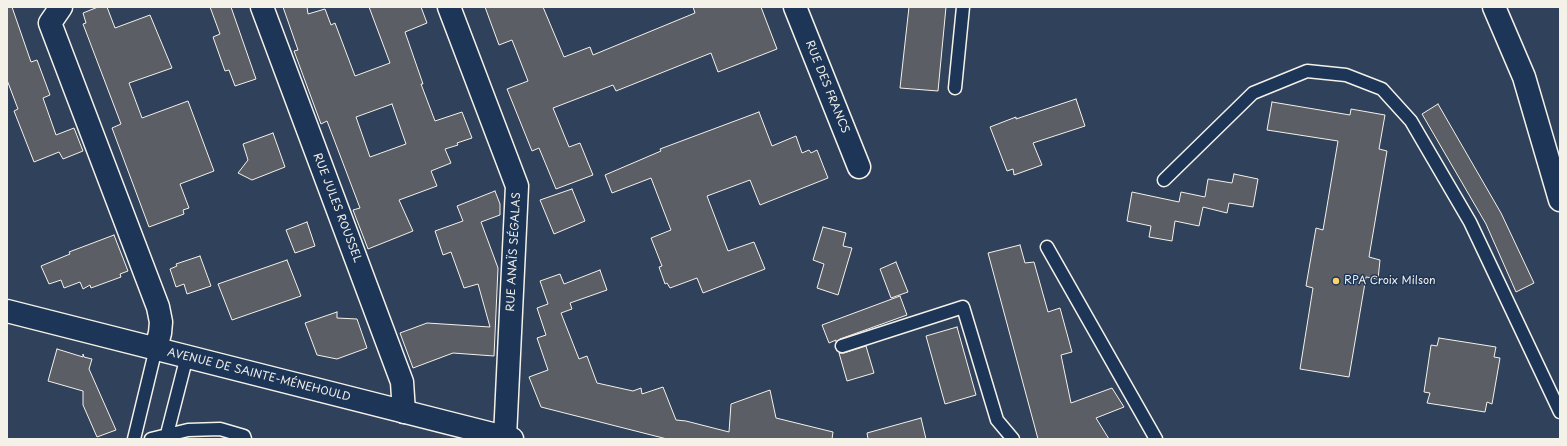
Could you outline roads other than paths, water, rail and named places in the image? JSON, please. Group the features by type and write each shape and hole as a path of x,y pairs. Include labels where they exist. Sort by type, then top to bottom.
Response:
{"street":[{"path":"61,7 50,23 158,307 161,328 156,348"},
{"name":"RUE JULES ROUSSEL","path":"262,7 402,382 404,412"},
{"name":"RUE ANAÏS SÉGALAS","path":"448,7 517,186 508,438"},
{"name":"RUE DES FRANCS","path":"796,7 860,167"},
{"path":"1494,7 1524,77 1560,200"},
{"name":"AVENUE DE SAINTE-MÉNEHOULD","path":"7,310 508,438"}],"lane":[{"path":"955,88 963,7"},
{"path":"1164,180 1254,93 1307,71 1346,75 1382,89 1411,121 1470,222 1560,412"},
{"path":"1047,247 1156,439"},
{"path":"842,346 963,307 997,420 1013,439"},
{"path":"134,439 156,348"},
{"path":"167,434 187,356"},
{"path":"151,439 188,430 220,429 244,436 245,439"}],"place":[{"name":"RPA Croix Milson","path":"1336,281"}]}
